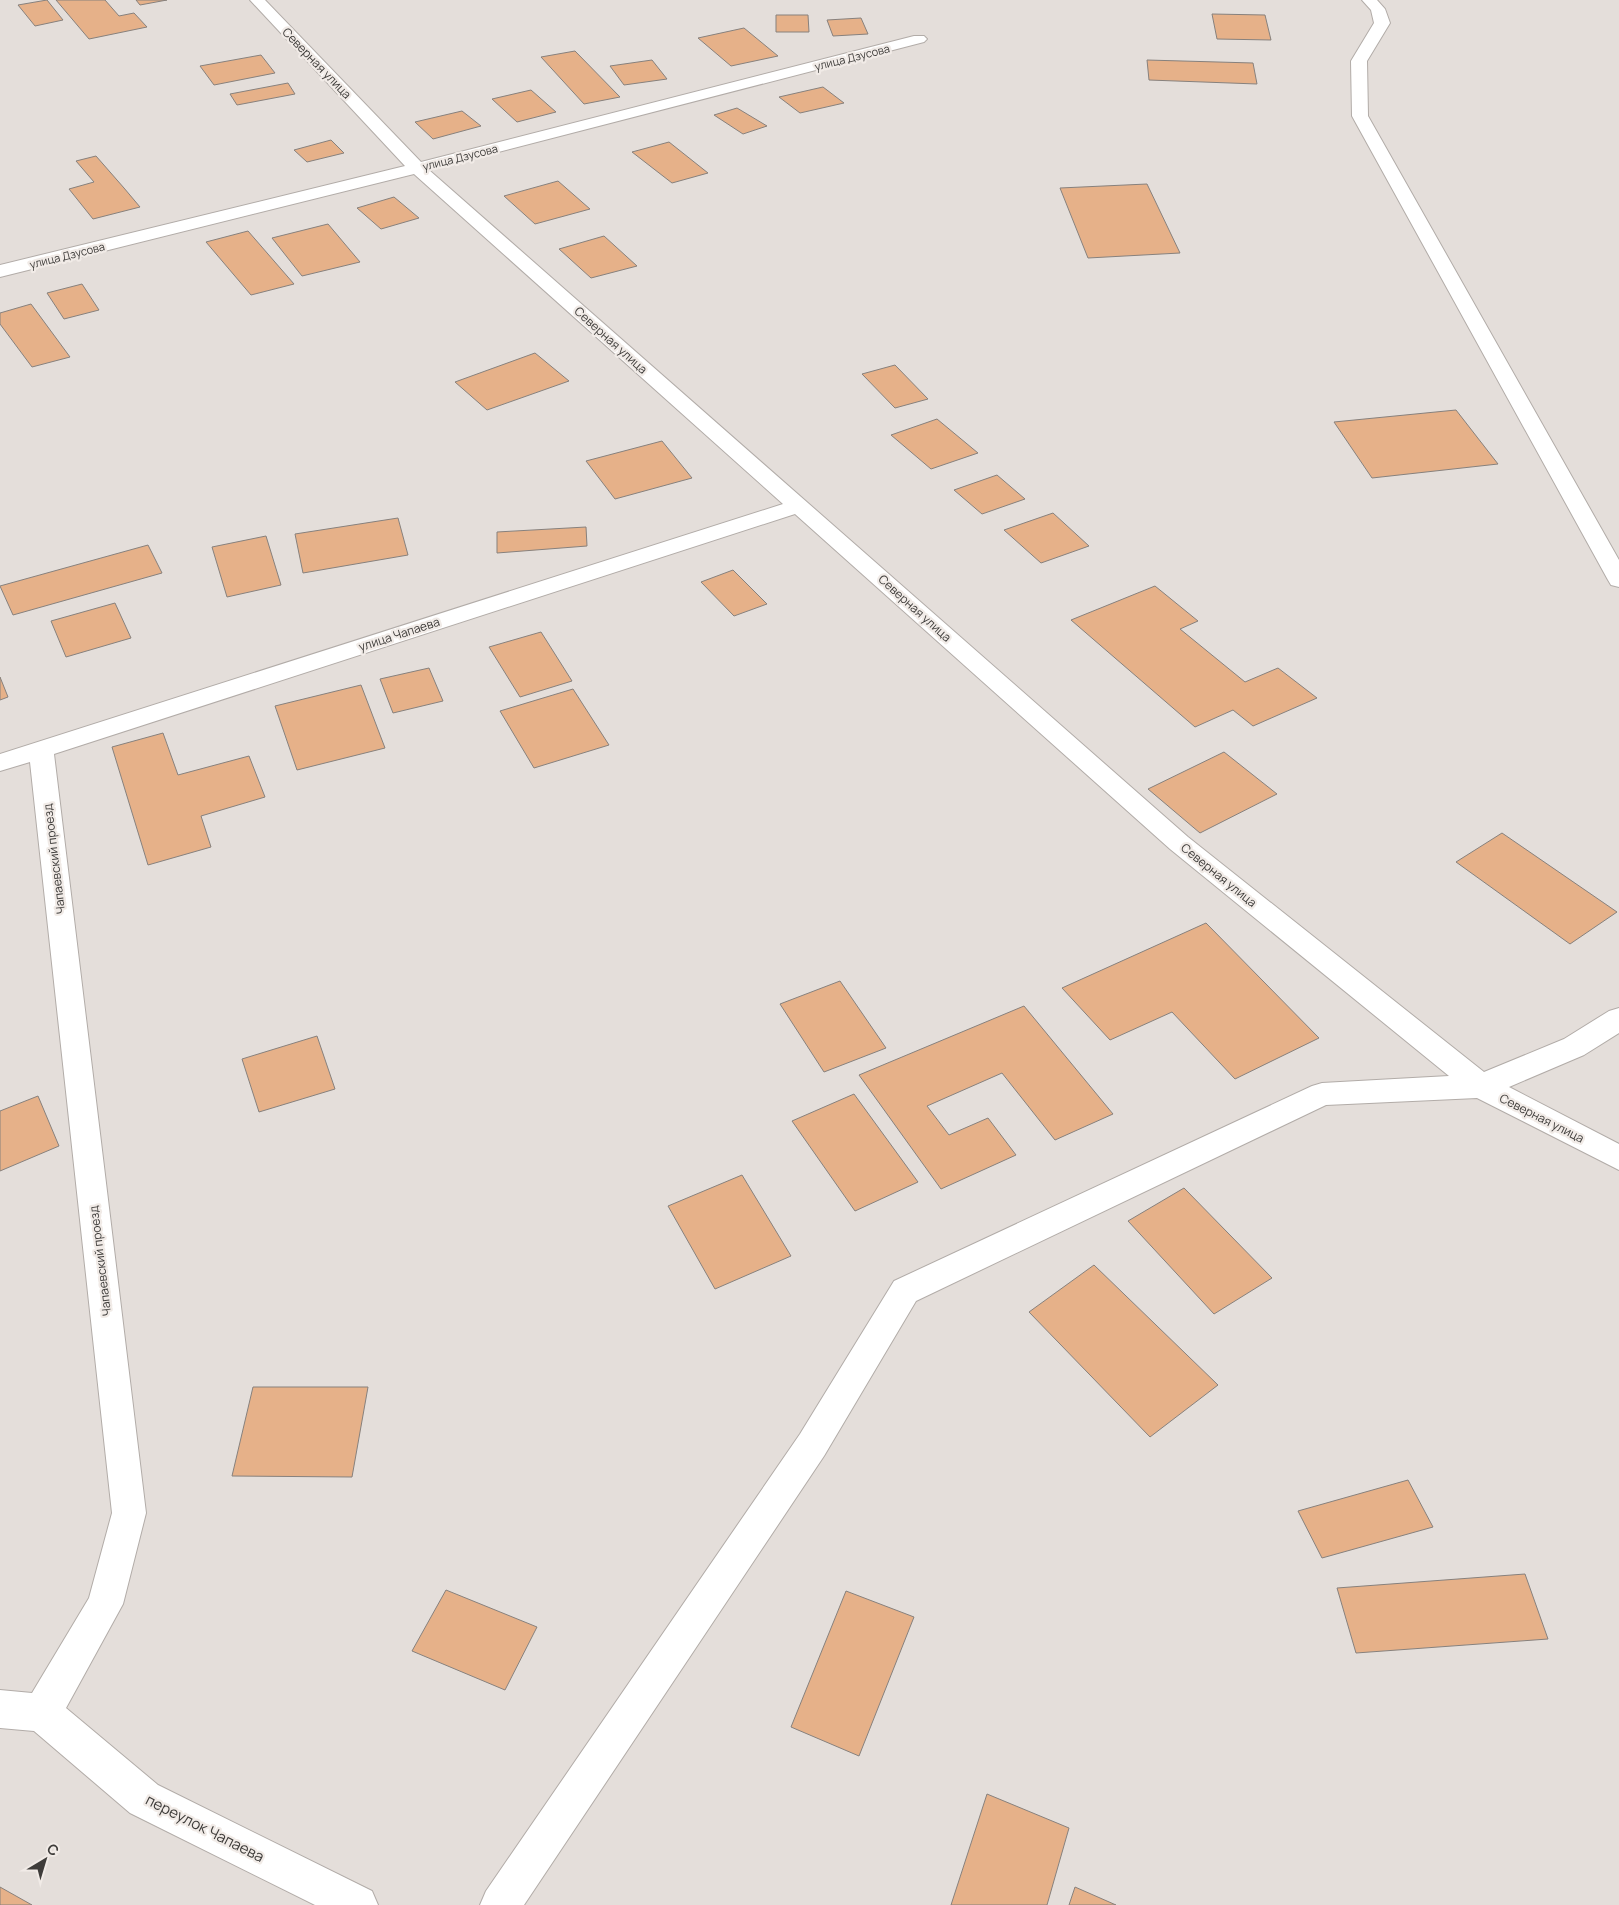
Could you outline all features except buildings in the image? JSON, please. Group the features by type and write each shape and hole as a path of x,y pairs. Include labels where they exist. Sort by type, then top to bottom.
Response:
{"street":[{"name":"Северная улица","path":"257,0 418,168 1179,843 1481,1086 1619,1158"},
{"path":"1369,0 1378,9 1382,23 1359,62 1360,116 1619,580"},
{"name":"улица Дзусова","path":"0,271 418,168 919,39"},
{"name":"улица Чапаева","path":"0,763 799,506"},
{"name":"Чапаевский проезд","path":"41,749 129,1513 105,1604 42,1713"},
{"path":"500,1905 812,1445 905,1291 1322,1094 1481,1086 1574,1047 1619,1019"},
{"path":"0,1709 42,1713"},
{"name":"переулок Чапаева","path":"42,1713 144,1799 358,1905"}]}
